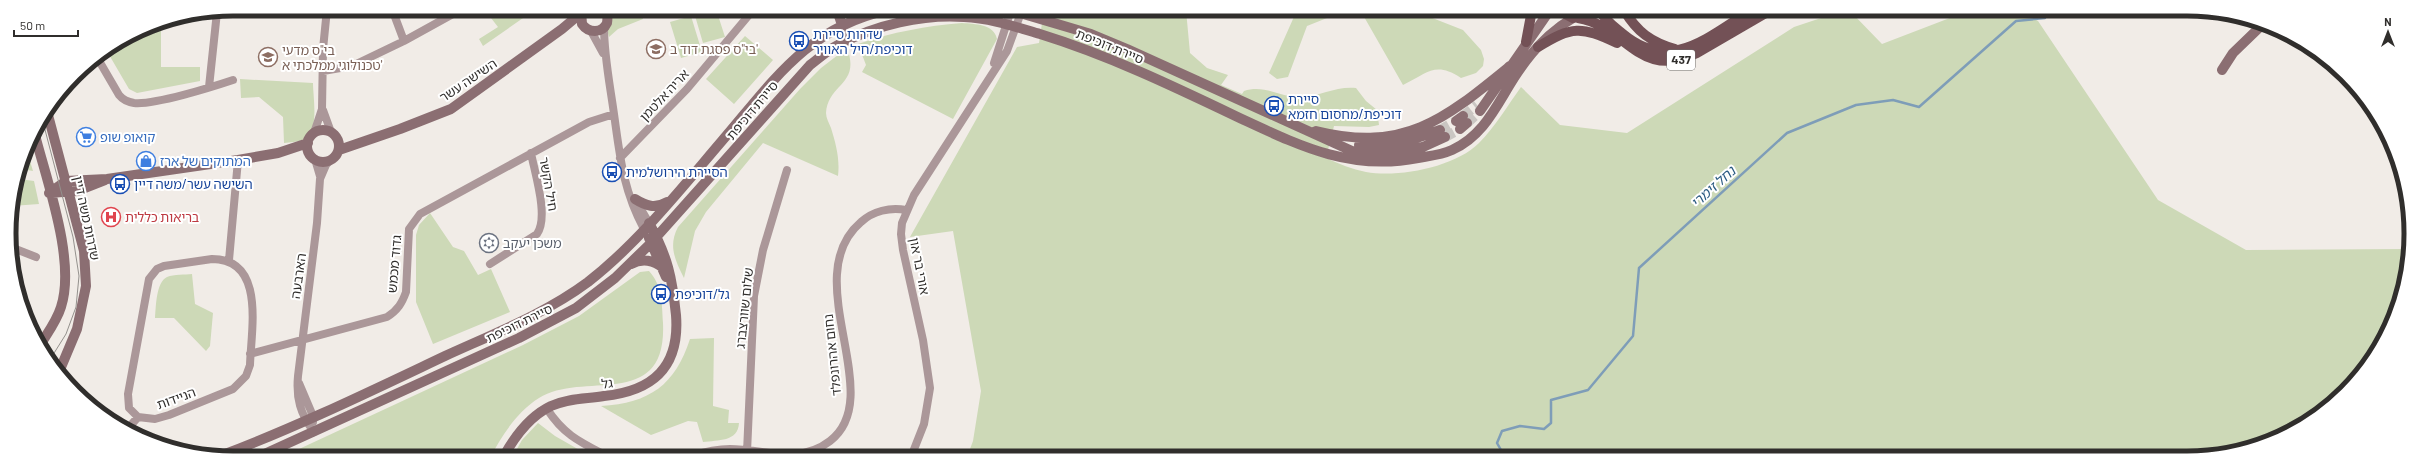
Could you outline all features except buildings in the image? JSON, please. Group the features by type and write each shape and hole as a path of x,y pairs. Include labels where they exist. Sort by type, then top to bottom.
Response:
{"main road":[{"name":"השישה עשר","path":"338,150 400,129 451,109 562,29 576,16"},
{"path":"581,16 581,22 588,29"},
{"path":"562,29 571,26 597,31 604,27 608,19 608,16"},
{"path":"840,16 850,39"},
{"path":"844,16 845,24"},
{"name":"סיירת דוכיפת","path":"232,451 309,418 508,327 568,296 606,266 646,226 799,53 845,24 870,16"},
{"name":"סיירת דוכיפת","path":"271,451 371,408 576,308 630,265 810,65 850,39 881,27 937,18 962,16 1006,25 1084,48 1316,152 1352,160 1393,162 1452,150 1479,131 1490,118 1518,71 1538,47 1560,25 1576,18"},
{"name":"סיירת דוכיפת","path":"1035,16 1127,49 1314,135 1342,142 1374,146 1402,143 1442,134"},
{"path":"1042,16 1046,20"},
{"path":"1526,42 1531,16"},
{"path":"1478,108 1546,16"},
{"path":"1572,16 1576,18 1580,16"},
{"name":"437","path":"1605,16 1617,29 1643,47 1655,52 1681,51 1692,47 1742,16"},
{"path":"1628,16 1642,35 1655,43 1681,51"},
{"name":"437","path":"1576,18 1590,20 1602,26 1638,52 1658,62 1686,58 1760,16"},
{"path":"2222,70 2233,54 2258,29"},
{"path":"1538,47 1565,32 1576,30 1588,31 1605,37 1638,52"},
{"path":"1296,126 1337,136 1364,139 1402,133 1434,121 1452,112 1510,66"},
{"name":"שדרות משה דיין","path":"49,119 84,251 86,286 77,329 61,366"},
{"path":"49,193 66,181 107,179 268,155 308,143 314,133 323,130 334,135 338,150 330,160 322,161 313,157 268,155"},
{"name":"השישה עשר","path":"334,135 354,138 380,135"},
{"path":"36,141 64,254 66,276 61,308 43,339"},
{"path":"308,143 313,157"},
{"path":"49,193 69,193 107,179"},
{"path":"635,199 652,207 660,206 668,201"},
{"name":"גל","path":"508,451 525,426 547,409 579,398 603,397 634,391 656,379 661,374 671,356 676,331 675,308 670,270 646,226"},
{"name":"גל","path":"654,240 675,308"},
{"path":"630,265 643,261 658,264 663,268"}],"street":[{"path":"209,87 217,16"},
{"path":"314,133 323,105 323,71 327,16"},
{"path":"395,16 404,41"},
{"path":"323,71 352,66 404,41 449,16"},
{"name":"אריה אלטמן","path":"620,158 687,89 749,16"},
{"name":"אורי בר און","path":"989,75 1009,16"},
{"name":"אורי בר און","path":"913,451 924,424 930,388 923,340 901,234 906,210 989,75 1007,50 1021,16"},
{"path":"604,27 606,65 624,181 632,208 646,226"},
{"path":"588,29 600,44 606,65"},
{"path":"100,62 118,95 129,102 155,101 233,80"},
{"path":"323,105 334,135"},
{"name":"גדוד מכמש","path":"250,354 387,317 393,313 403,301 406,292 408,238 413,221 430,208 589,122 614,114"},
{"name":"חיל הקשר","path":"490,264 537,234 542,228 542,210 531,153"},
{"name":"הארבעה","path":"313,157 320,179"},
{"path":"130,425 138,417 129,408 128,394 149,279 157,269 164,266 212,259 229,260 238,160"},
{"name":"הארבעה","path":"314,432 298,376 301,341 317,223 320,179 326,165 330,160"},
{"name":"שלום שוורצברג","path":"747,451 754,296 763,250 787,170"},
{"path":"624,181 635,199 646,226"},
{"name":"נחום אהרונפלד","path":"809,451 830,441 846,422 849,412 849,382 836,281 840,251 850,233 865,218 888,209 906,210"},
{"path":"16,249 36,257"},
{"name":"הניידות","path":"138,417 154,419 169,415 233,389 246,376 250,365 252,292 245,276 229,260"},
{"path":"547,409 556,423 570,437 597,451"},
{"name":"נחום אהרונפלד","path":"714,451 733,451"}],"green space":[{"path":"489,16 526,16 483,46 479,39 498,27"},
{"path":"609,16 642,16 643,19 618,29 609,37 607,29"},
{"path":"691,16 702,52 681,58 670,22"},
{"path":"695,16 718,16 725,37 703,43"},
{"path":"1043,16 1187,16 1190,53 1207,68 1228,75 1221,85 1242,94 1244,91 1259,89 1287,96 1301,97 1342,88 1356,88 1366,101 1377,110 1379,125 1369,127 1334,126 1326,158 1366,172 1394,173 1426,169 1456,158 1469,151 1479,143 1490,130 1521,87 1560,125 1627,133 1794,27 1827,16 1855,16 1882,44 1955,16 2029,16 2038,21 2158,200 2246,250 2404,249 2400,276 2397,290 2382,330 2359,366 2330,397 2319,406 2283,429 2243,444 2201,451 969,451 973,441 981,391 953,231 910,237 1017,47 1039,43"},
{"path":"1294,16 1332,16 1307,26 1288,77 1277,79 1269,73"},
{"path":"1364,16 1427,16 1463,30 1481,50 1484,59 1483,66 1476,73 1461,78 1444,70 1438,70 1425,73 1403,85"},
{"path":"962,23 988,28 992,30 997,39 953,119 862,72 866,65 858,44 910,30"},
{"path":"161,29 161,67 200,67 200,81 137,93 129,89 109,55 137,38"},
{"path":"745,36 773,60 734,104 706,79"},
{"path":"847,48 850,60 850,70 847,77 832,95 828,103 826,113 837,152 838,176 763,143 706,212 695,231 684,278 678,265 673,247 673,240 678,227 800,89 821,68"},
{"path":"240,79 313,83 314,123 308,136 301,141 284,143 283,117 259,97 241,98"},
{"path":"30,160 33,171 26,170"},
{"path":"22,179 34,181 39,204 18,206"},
{"path":"430,213 453,247 464,251 478,275 491,269 510,312 433,344 416,302 416,235 419,225"},
{"path":"649,271 657,282 662,302 663,323 661,351 652,368 637,378 619,383 557,390 539,398 524,410 511,424 494,451 295,451 523,345 579,316 640,272"},
{"path":"192,274 195,304 213,313 210,346 206,351 174,318 155,318 157,295 163,280 173,275"},
{"path":"714,338 713,406 729,410 728,423 739,423 738,429 731,437 703,442 697,422 688,421 651,435 601,406 633,401 647,396 668,380 684,355 690,339"},
{"path":"538,423 555,436 581,451 516,451 522,440"}],"waterway":[{"name":"נחל זימרי","path":"1502,451 1497,443 1502,431 1520,426 1544,429 1551,423 1551,400 1588,390 1633,336 1639,268 1787,133 1856,105 1893,100 1919,107 2016,21 2045,18"}],"tunnel":[{"path":"1463,116 1477,105"},
{"path":"1467,123 1480,111"},
{"path":"1440,130 1456,121"},
{"path":"1445,137 1460,129"}],"tram line":[{"path":"44,126 73,237 79,276 76,307 66,334 53,354"}],"place":[{"name":"שדרות סיירת דוכיפת/חיל האוויר","path":"799,41"},
{"name":"בי\"ס פסגת דוד ב'","path":"656,49"},
{"name":"בי\"ס מדעי טכנולוגי ממלכתי א'","path":"268,57"},
{"name":"סיירת דוכיפת/מחסום חזמא","path":"1274,106"},
{"name":"קואופ שופ","path":"86,137"},
{"name":"המתוקים של ארז","path":"146,161"},
{"name":"הסיירת הירושלמית","path":"612,172"},
{"name":"השישה עשר/משה דיין","path":"120,184"},
{"name":"בריאות כללית","path":"111,217"},
{"name":"משכן יעקב","path":"489,243"},
{"name":"גל/דוכיפת","path":"661,294"}]}
